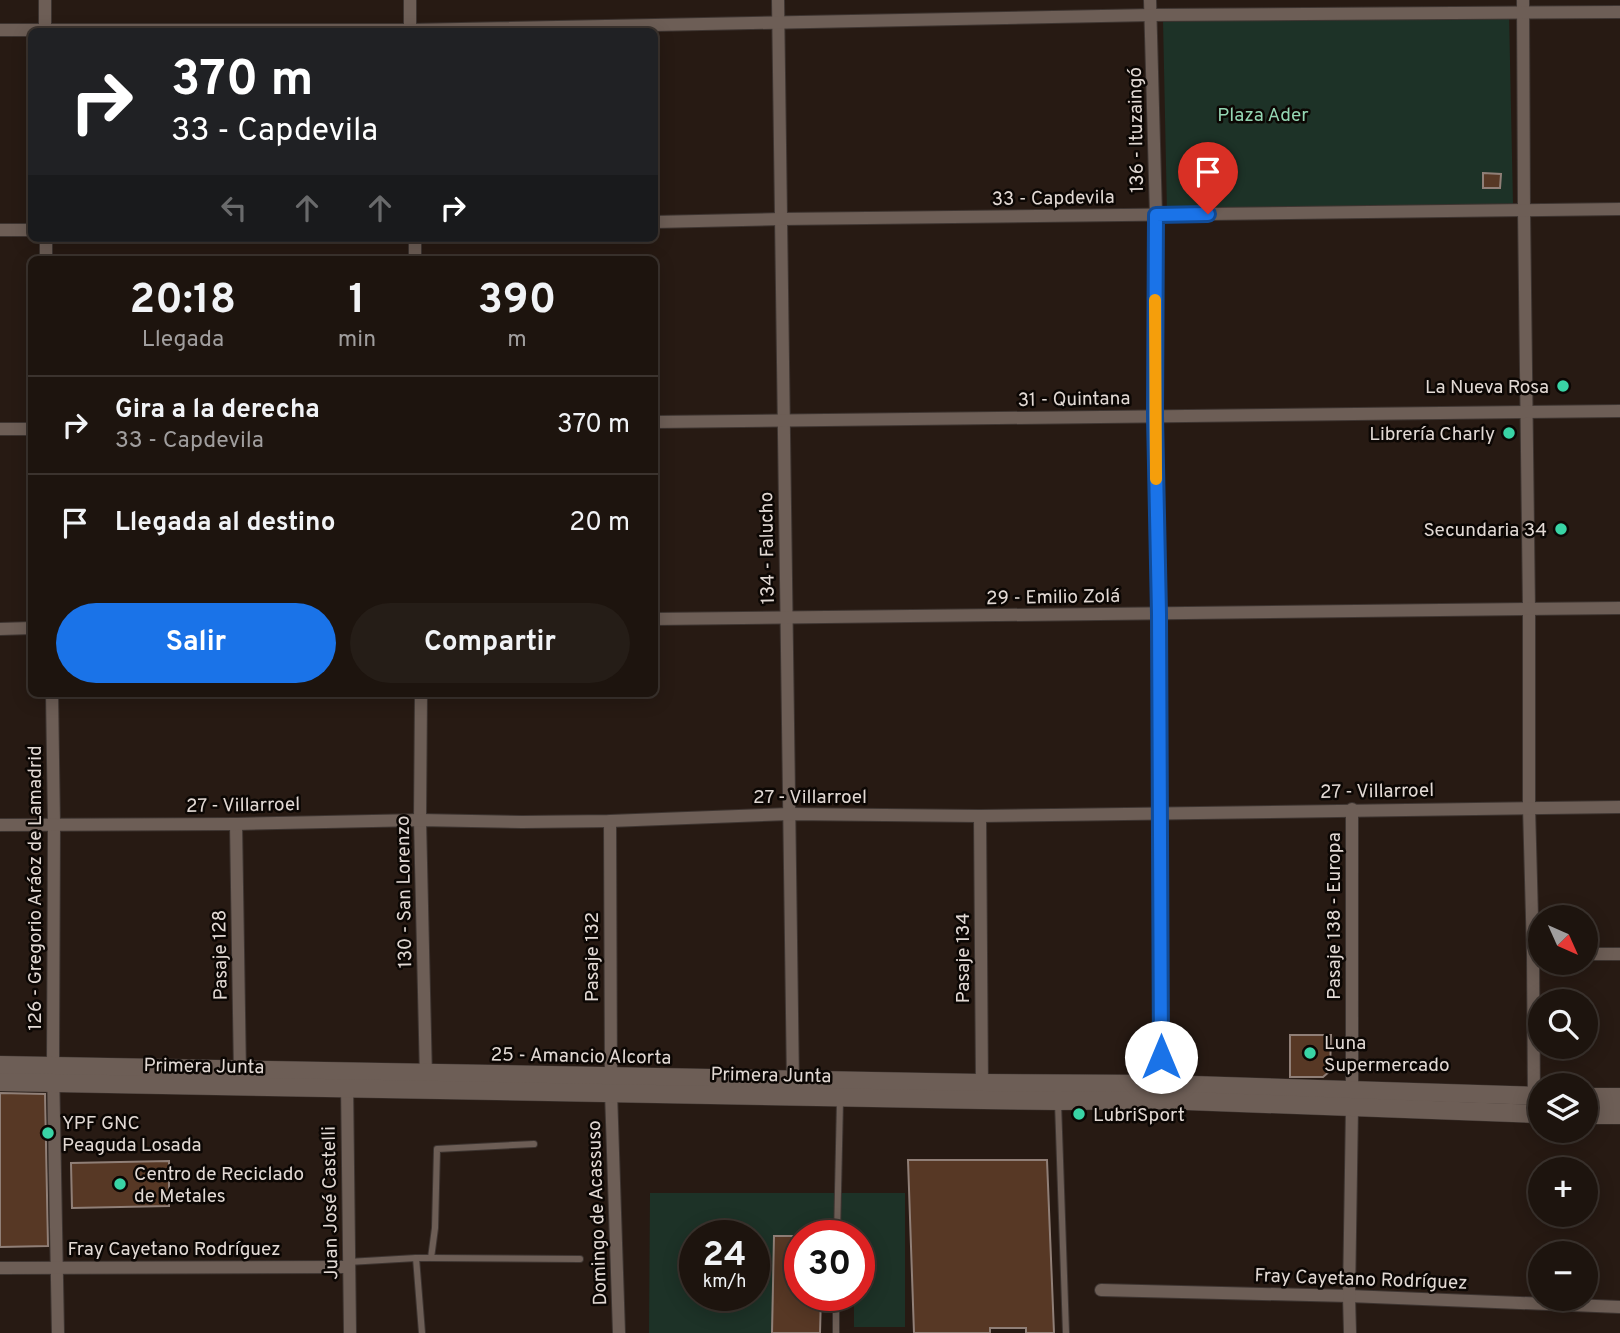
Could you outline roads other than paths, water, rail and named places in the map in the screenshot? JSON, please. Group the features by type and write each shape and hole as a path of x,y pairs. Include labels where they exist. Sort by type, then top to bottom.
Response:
{"main road":[{"path":"0,1065 53,1075"},
{"name":"Primera Junta","path":"0,1082 53,1075 793,1087 840,1097 982,1091 1058,1101 1160,1092"},
{"path":"793,1087 1160,1092 1528,1105"},
{"path":"1598,1097 1620,1097"},
{"path":"1598,1115 1620,1115"}],"street":[{"path":"45,0 45,28"},
{"path":"410,0 410,28"},
{"name":"134 - Falucho","path":"778,0 793,1087"},
{"name":"136 - Ituzaingó","path":"1150,0 1156,215 1160,1092"},
{"path":"568,28 1523,6 1620,12"},
{"path":"1523,6 1529,807 1534,905"},
{"path":"0,30 28,30"},
{"name":"33 - Capdevila","path":"658,222 1620,209"},
{"path":"0,230 28,229"},
{"name":"31 - Quintana","path":"658,422 1620,411"},
{"path":"0,429 28,429"},
{"name":"29 - Emilio Zolá","path":"658,619 1620,608"},
{"path":"0,629 28,628"},
{"name":"126 - Gregorio Aráoz de Lamadrid","path":"52,697 53,1075 58,1333"},
{"name":"130 - San Lorenzo","path":"421,697 420,820 426,1081"},
{"name":"27 - Villarroel","path":"0,825 420,820 522,822 789,814 980,816 1620,807"},
{"name":"Pasaje 138 - Europa","path":"1350,1333 1352,809"},
{"name":"Pasaje 134","path":"980,816 982,1091"},
{"name":"Pasaje 132","path":"610,821 611,1084"},
{"name":"Pasaje 128","path":"236,824 240,1078"},
{"path":"1598,954 1620,954"},
{"path":"1536,975 1537,1073"},
{"name":"Juan José Castelli","path":"347,1080 350,1333"},
{"name":"Domingo de Acassuso","path":"611,1084 619,1333"},
{"name":"Fray Cayetano Rodríguez","path":"0,1268 348,1265"},
{"name":"Fray Cayetano Rodríguez","path":"1101,1290 1349,1296 1620,1307"}],"lane":[{"path":"837,1220 840,1097"},
{"path":"1058,1101 1066,1333"},
{"path":"431,1258 435,1228 437,1149 534,1144"},
{"path":"348,1265 416,1258 580,1259"},
{"path":"416,1258 422,1333"},
{"path":"836,1311 836,1333"}],"place":[{"name":"La Nueva Rosa","path":"1563,386"},
{"name":"Librería Charly","path":"1509,433"},
{"name":"Secundaria 34","path":"1561,529"},
{"name":"Luna Supermercado","path":"1310,1053"},
{"name":"LubriSport","path":"1079,1114"},
{"name":"YPF GNC Peaguda Losada","path":"48,1133"},
{"name":"Centro de Reciclado de Metales","path":"120,1184"}],"park label":[{"name":"Plaza Ader","path":"1263,114"}]}
